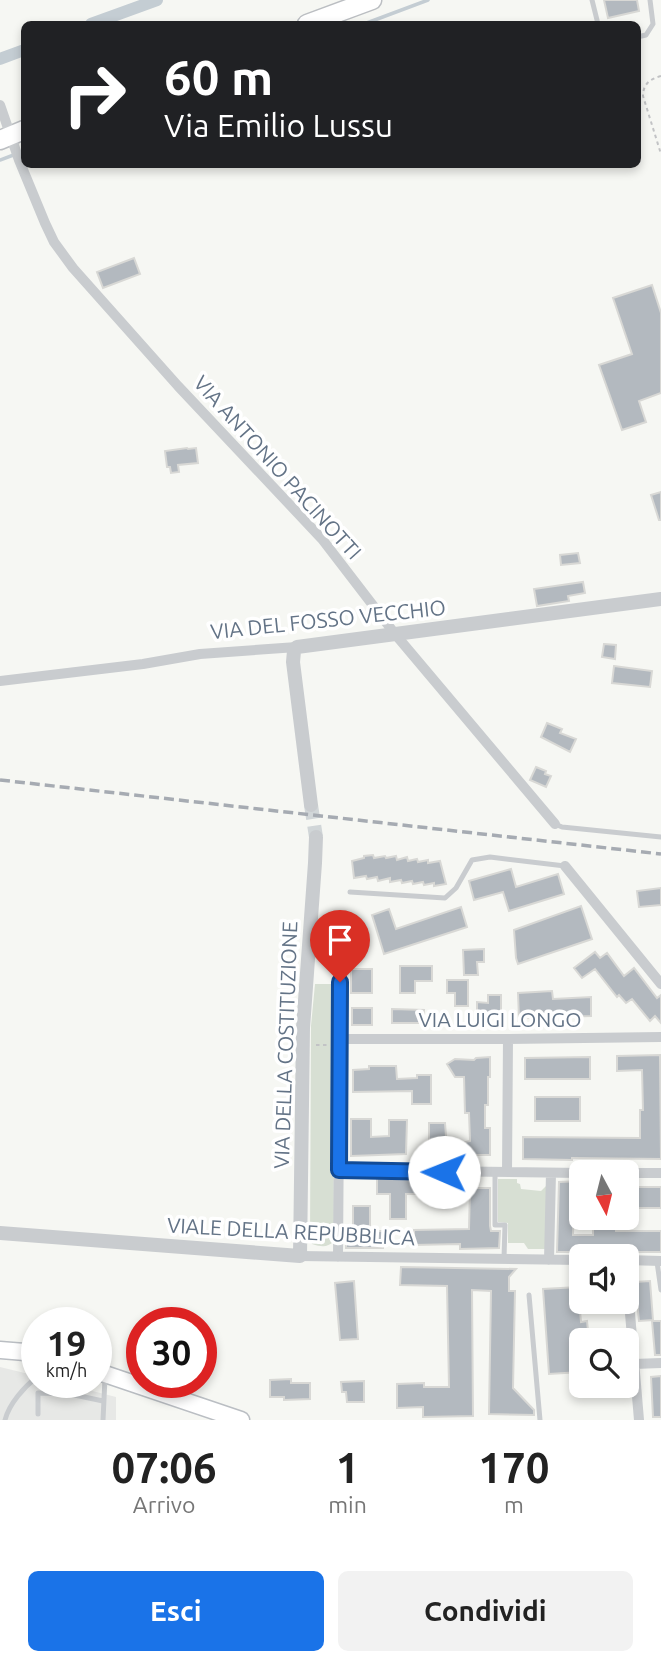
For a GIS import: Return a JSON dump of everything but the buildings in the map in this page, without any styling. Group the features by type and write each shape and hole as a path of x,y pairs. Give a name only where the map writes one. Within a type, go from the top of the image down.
{"main road":[{"path":"315,21 372,0"},
{"path":"0,1350 21,1352"},
{"path":"112,1377 241,1420"}],"street":[{"name":"VIA ANTONIO PACINOTTI","path":"0,105 21,161"},
{"name":"VIA ANTONIO PACINOTTI","path":"24,168 49,232 73,268 178,386 322,540 395,635 555,824"},
{"name":"VIA DEL FOSSO VECCHIO","path":"0,681 142,664 200,654 297,647 395,635 661,599"},
{"path":"297,647 293,651 293,662 311,805"},
{"name":"VIA DELLA COSTITUZIONE","path":"300,1256 303,1046 316,837"},
{"path":"565,866 661,984"},
{"path":"338,1257 340,982"},
{"name":"VIA LUIGI LONGO","path":"340,1042 661,1037"},
{"path":"501,1173 508,1039"},
{"path":"339,1170 569,1173"},
{"path":"549,1260 551,1173"},
{"path":"639,1173 661,1173"},
{"name":"VIALE DELLA REPUBBLICA","path":"0,1233 300,1256 569,1260"},
{"path":"639,1260 659,1261"},
{"path":"639,1364 661,1363"},
{"path":"637,1398 639,1420"}],"lane":[{"path":"592,0 597,21"},
{"path":"641,36 646,35 653,24 650,0"},
{"name":"VIA ANTONIO PACINOTTI","path":"555,824 562,827 661,837"},
{"path":"350,892 445,898 456,888 472,860 480,858 565,866"},
{"path":"501,1173 495,1225 505,1225 504,1260"},
{"path":"659,1261 661,1290"},
{"path":"529,1295 540,1420"},
{"path":"5,1420 7,1412 21,1394"},
{"path":"38,1398 38,1414"},
{"path":"89,1398 103,1401"},
{"path":"103,1398 103,1420"}],"path":[{"path":"661,76 646,84 643,89 661,154"},
{"path":"303,1046 340,1042"}],"shaded area":[{"path":"315,984 333,984 334,1241 324,1246 312,1244 310,1239 311,1026"},
{"path":"498,1179 517,1179 521,1189 541,1191 548,1184 547,1249 528,1249 524,1243 508,1243 508,1223 498,1222"},
{"path":"0,1367 21,1372 21,1398 116,1397 116,1420 0,1420"}],"waterway":[{"path":"99,21 157,0"},
{"path":"372,21 428,0"},
{"path":"0,59 21,51"},
{"path":"0,160 21,152"}],"tunnel":[{"path":"311,805 316,837"}],"railway":[{"path":"0,780 661,854"}],"route":[{"path":"340,982 339,1170 444,1172"}]}
